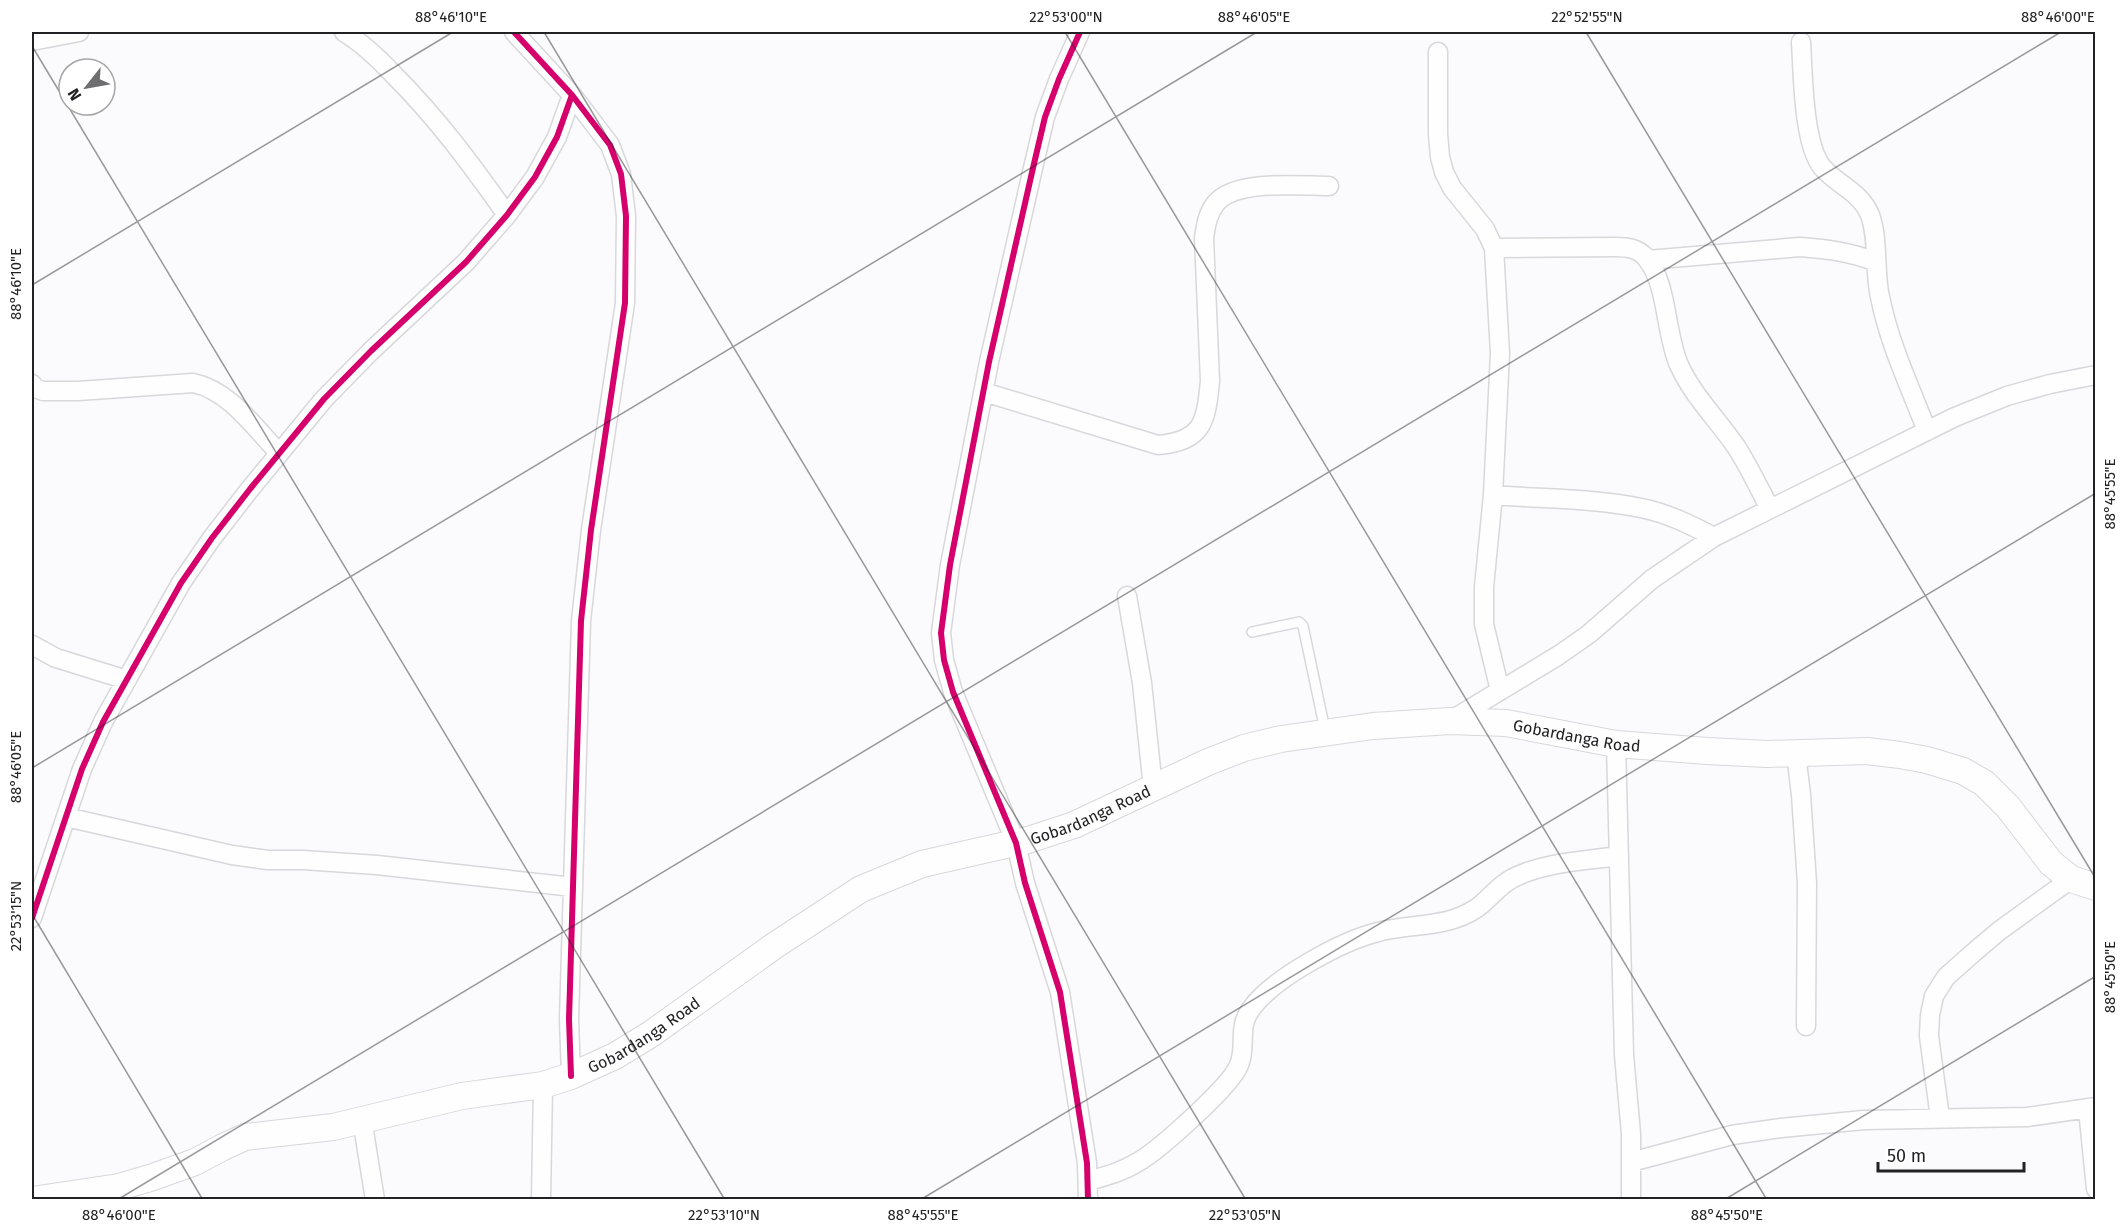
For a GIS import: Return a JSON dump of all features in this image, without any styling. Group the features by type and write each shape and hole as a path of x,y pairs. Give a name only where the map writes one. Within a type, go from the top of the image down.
{"main road":[{"name":"Gobardanga Road","path":"32,1200 119,1187 150,1178 195,1162 245,1137 333,1126 462,1096 543,1085 571,1076 615,1056 651,1034 774,946 861,889 922,864 1016,843 1074,825 1208,762 1244,748 1281,738 1373,726 1450,721 1506,723 1616,744 1707,751 1796,753 1867,751 1927,760 1963,771 1984,783 2008,807 2051,863 2072,879 2096,887"}],"street":[{"path":"32,41 79,32"},
{"path":"344,32 375,56 410,91 457,144 507,215"},
{"path":"514,32 572,95 610,145 621,174 626,216 625,303 591,530 581,621 569,1019 571,1076"},
{"path":"1080,32 1045,117 984,392 950,565 941,633 944,660 953,692 1016,843 1025,883 1060,992 1070,1049 1088,1190 1140,1162 1164,1143 1227,1084 1240,1064 1243,1024 1251,1008 1269,991 1302,967 1347,942 1379,932 1452,920 1481,905 1495,890 1513,878 1530,871 1619,856"},
{"path":"1801,42 1809,136 1821,166 1839,184 1852,191 1865,205 1871,218 1880,297 1900,364 1928,431"},
{"path":"1438,52 1438,134 1442,165 1452,188 1485,229 1494,248 1500,353 1493,495 1484,587 1484,624 1500,691"},
{"path":"32,918 86,759 103,722 188,574 218,530 324,399 370,351 466,262 507,215 535,177 557,137 572,95"},
{"path":"984,392 1158,445 1174,443 1191,437 1201,425 1208,403 1210,381 1204,238 1207,220 1216,202 1243,188 1329,186"},
{"path":"1494,248 1628,247 1639,251 1648,260 1662,293 1671,342 1679,366 1702,405 1736,447 1770,508"},
{"path":"1648,260 1800,247 1855,254 1876,262"},
{"path":"1450,721 1589,634 1652,579 1714,537 1955,417 2007,396 2050,384 2096,375"},
{"path":"32,384 35,388 58,391 200,384 213,389 231,403 279,453"},
{"path":"1493,495 1617,504 1642,508 1665,514 1714,537"},
{"path":"1127,596 1142,683 1153,788"},
{"path":"32,645 56,658 127,680"},
{"path":"1616,744 1624,1055 1631,1134 1631,1200"},
{"path":"1796,753 1802,795 1807,882 1806,1026"},
{"path":"66,817 232,855 268,860 377,865 573,887"},
{"path":"1940,1118 1929,1036 1934,996 1946,977 1973,953 1999,931 2072,879"},
{"path":"541,1200 543,1085"},
{"path":"1631,1162 1722,1138 1781,1128 1864,1120 2027,1117 2092,1108 2096,1190"},
{"path":"362,1119 375,1200"}],"lane":[{"path":"1252,632 1299,622 1303,626 1325,733"}],"cycle path":[{"path":"514,32 572,95 610,145 621,174 626,216 625,303 591,530 581,621 569,1019 571,1076"},
{"path":"1080,32 1045,117 1033,168 989,362 950,565 941,633 944,660 953,692 1016,843 1025,883 1060,992 1087,1163 1088,1200"},
{"path":"32,918 82,769 103,722 181,583 250,489 324,399 371,351 466,262 507,215 535,177 557,137 572,95"}]}
